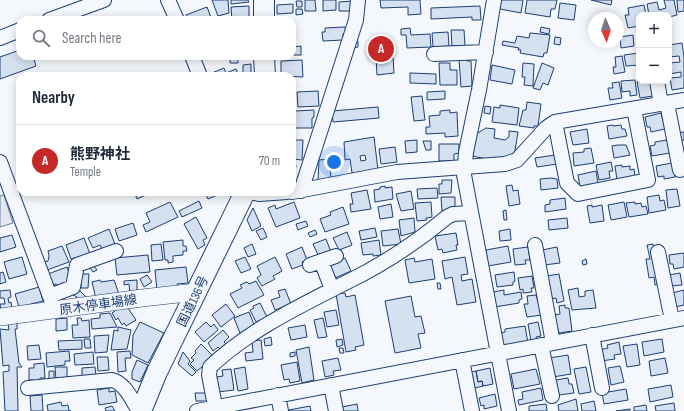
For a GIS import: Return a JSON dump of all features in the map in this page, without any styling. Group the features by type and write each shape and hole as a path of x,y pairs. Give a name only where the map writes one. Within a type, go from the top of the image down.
{"highway":[{"path":"264,0 264,16"},
{"path":"264,60 264,72"},
{"name":"国道136号","path":"140,411 157,372 243,196"}],"main road":[{"name":"原木停車場線","path":"0,317 53,303 142,298 196,292"}],"street":[{"path":"60,16 104,0"},
{"path":"168,0 175,16"},
{"path":"296,183 356,20 358,0"},
{"path":"494,0 486,52 464,168 470,213 509,411"},
{"path":"0,38 16,32"},
{"path":"434,54 486,52"},
{"path":"194,60 198,72"},
{"path":"657,84 664,103 680,170"},
{"path":"296,190 397,172 505,164 517,160 546,128 555,122 684,100"},
{"path":"555,122 567,183 578,194 648,180 634,109"},
{"path":"0,162 53,303 73,287 77,265 116,251"},
{"path":"215,409 209,374 210,367 242,341 313,298 375,267 447,217 453,214 470,213"},
{"path":"535,245 552,396"},
{"path":"197,411 215,409 331,385 678,319 658,252"},
{"path":"332,289 316,263 336,256"},
{"path":"592,335 602,388"},
{"path":"462,360 472,411"},
{"path":"28,388 112,380 122,385 140,411"},
{"path":"331,385 336,411"},
{"path":"278,396 281,411"}],"shaded area":[{"path":"4,195 13,223 0,227 0,196"}],"building":[{"path":"212,0 228,0 229,13 218,16"},
{"path":"231,0 248,0 249,2 231,4"},
{"path":"305,0 315,0 316,11 305,11"},
{"path":"323,0 336,0 336,10 323,11"},
{"path":"380,0 420,0 421,14 408,15 408,7 381,8"},
{"path":"501,0 523,0 521,13 500,9"},
{"path":"527,0 557,0 555,9 551,9 550,17 525,13"},
{"path":"591,0 612,0 611,5"},
{"path":"664,0 674,0 677,15 672,16 672,12 648,12 647,4 657,2 659,10 666,8"},
{"path":"677,0 684,0 684,11 678,12"},
{"path":"296,1 302,1 302,7 297,7"},
{"path":"353,1 354,11 339,11 339,2"},
{"path":"560,3 576,5 574,20 558,18"},
{"path":"293,4 293,13 277,14 277,5"},
{"path":"644,5 645,12 636,12 636,27 628,28 625,15 629,15 628,8"},
{"path":"249,6 249,16 232,16 231,7"},
{"path":"480,6 481,20 472,20 472,17 431,19 431,8"},
{"path":"207,7 210,16 187,16"},
{"path":"296,9 302,9 303,14 296,15"},
{"path":"345,27 346,34 343,34 343,40 323,41 322,32 325,32 325,28"},
{"path":"541,27 550,29 549,34 540,32"},
{"path":"410,28 411,35 430,34 431,47 407,48 406,35 401,35 401,29"},
{"path":"451,30 464,30 465,46 452,46"},
{"path":"448,32 449,46 433,47 432,33"},
{"path":"530,33 550,35 547,53 544,53 543,57 520,53 521,50 518,50 519,48 502,45 503,41 515,43 517,36 529,38"},
{"path":"633,35 634,46 624,48 624,36"},
{"path":"555,37 561,38 560,45 554,44"},
{"path":"392,40 392,54 376,55 375,41"},
{"path":"352,41 358,41 358,47 353,48"},
{"path":"682,43 684,57 684,88 672,90 672,78 681,77 681,72 672,74 672,63 680,62 679,56 672,57 672,45"},
{"path":"301,46 301,55 296,55 296,47"},
{"path":"16,51 16,60 34,60 36,66 0,79 0,57"},
{"path":"636,53 636,65 626,66 624,55"},
{"path":"622,56 625,72 614,74 613,67 616,67 615,57"},
{"path":"393,57 394,73 377,75 376,58"},
{"path":"467,58 467,61 471,61 472,86 461,87 459,59"},
{"path":"230,60 238,60 238,63 230,63"},
{"path":"302,60 303,77 296,77 296,72 281,72 281,61"},
{"path":"439,63 450,63 450,70 457,70 457,85 440,85"},
{"path":"523,63 534,64 533,86 524,85 525,77 522,77"},
{"path":"542,63 554,68 548,85 543,83 540,90 533,88"},
{"path":"251,64 251,72 243,72 243,65"},
{"path":"492,65 515,70 512,84 490,80"},
{"path":"224,68 226,72 214,72"},
{"path":"236,69 237,72 228,72"},
{"path":"410,73 436,74 436,84 410,83"},
{"path":"635,80 637,95 630,96 630,91 622,92 621,81"},
{"path":"619,82 622,98 610,100 608,88 613,88 612,83"},
{"path":"637,84 650,84 653,96 640,98"},
{"path":"318,91 319,106 298,107 297,92"},
{"path":"445,91 445,99 427,100 427,92"},
{"path":"422,96 425,120 414,121 411,97"},
{"path":"527,102 541,104 538,126 534,126 534,128 519,126 523,110 526,110"},
{"path":"500,105 519,108 517,125 492,122 494,107 500,108"},
{"path":"485,106 491,107 490,114 484,113"},
{"path":"378,107 379,118 333,122 332,111"},
{"path":"314,110 312,128 296,128 296,111"},
{"path":"450,110 450,113 457,112 458,136 445,137 445,133 426,134 426,127 430,127 429,116 440,115 440,111"},
{"path":"661,113 665,129 651,132 650,127 647,127 645,117"},
{"path":"621,125 622,129 625,129 627,136 609,139 607,126"},
{"path":"486,128 495,129 494,138 505,140 509,137 509,131 518,132 515,151 510,156 487,159 472,156 476,134"},
{"path":"587,129 589,143 573,145 570,132"},
{"path":"684,132 684,140 679,141 677,133"},
{"path":"374,137 378,170 352,173 350,159 345,160 344,142","holes":["365,155 366,160 361,161 360,156"]},
{"path":"296,140 303,140 302,160 296,159"},
{"path":"417,140 417,152 406,153 405,141"},
{"path":"667,140 670,153 652,156 650,146 655,145 655,142"},
{"path":"423,141 431,141 431,150 426,150"},
{"path":"439,144 459,144 459,153 454,154 454,161 439,161"},
{"path":"626,145 630,155 614,158 612,146"},
{"path":"395,147 397,162 381,164 379,149"},
{"path":"591,148 594,163 574,166 573,153 584,152 584,149"},
{"path":"555,155 557,164 537,167 535,158"},
{"path":"329,159 331,178 318,180 319,160"},
{"path":"611,162 613,171 609,171 610,178 599,180 596,165"},
{"path":"672,163 675,177 664,179 664,176 658,177 656,166"},
{"path":"622,165 622,167 630,166 630,170 634,169 635,177 617,180 615,166"},
{"path":"596,171 598,184 580,187 578,175"},
{"path":"540,179 557,179 558,188 541,190"},
{"path":"442,180 452,180 451,193 439,194 439,184 442,184"},
{"path":"512,185 513,191 518,190 520,204 509,206 506,186"},
{"path":"385,186 385,188 392,187 393,199 375,202 374,190"},
{"path":"437,188 438,198 418,199 417,189"},
{"path":"677,189 680,206 668,208 666,190"},
{"path":"367,190 371,209 351,212 350,204 353,204 351,193"},
{"path":"411,191 414,209 401,211 396,194"},
{"path":"659,195 660,201 664,200 666,210 649,213 647,197"},
{"path":"136,196 144,196 137,199"},
{"path":"207,196 215,196 208,199"},
{"path":"441,197 455,197 455,208 442,211"},
{"path":"565,198 566,209 545,212 545,205 550,204 550,200"},
{"path":"199,201 202,208 182,217 179,211"},
{"path":"170,202 178,217 146,232 143,225 150,222 146,213"},
{"path":"294,202 300,218 276,227 268,208 275,205 276,209"},
{"path":"431,202 432,217 426,218 427,220 417,221 415,203"},
{"path":"624,202 627,217 611,220 608,205"},
{"path":"635,202 635,204 641,203 642,207 646,206 648,214 629,217 626,203"},
{"path":"391,204 393,217 380,219 378,207"},
{"path":"592,205 592,207 602,205 604,221 590,223 587,206"},
{"path":"343,207 349,224 325,232 320,219 331,215 330,212"},
{"path":"253,208 261,226 252,231 247,220"},
{"path":"506,210 507,220 504,220 503,211"},
{"path":"196,217 207,238 203,240 205,245 198,249 184,224"},
{"path":"414,218 415,232 401,236 399,220"},
{"path":"567,218 568,228 549,230 548,220"},
{"path":"306,221 308,226 298,230 296,224"},
{"path":"133,223 137,235 119,241 115,229"},
{"path":"263,228 267,237 261,240 256,231"},
{"path":"375,228 377,237 361,240 359,231"},
{"path":"109,229 115,244 102,249 100,245 93,248 88,238"},
{"path":"398,229 401,244 383,246 381,231"},
{"path":"510,229 511,240 500,241 499,231"},
{"path":"315,230 317,234 310,237 308,233"},
{"path":"347,232 352,245 339,250 333,238"},
{"path":"456,233 458,245 456,245 457,250 443,253 442,249 438,250 435,236"},
{"path":"12,235 16,247 0,252 0,238"},
{"path":"84,238 90,254 71,259 66,245"},
{"path":"326,239 331,252 319,257 313,244"},
{"path":"183,240 183,246 186,246 187,251 183,251 183,255 173,256 173,262 168,263 168,260 165,260 163,242"},
{"path":"379,240 381,255 363,255 361,243"},
{"path":"161,244 163,260 152,261 151,245"},
{"path":"252,244 256,254 248,257 244,248"},
{"path":"653,244 660,284 655,285 654,277 649,278 646,259 650,259 647,245"},
{"path":"62,246 69,262 47,270 44,262 48,261 48,251"},
{"path":"508,246 511,262 488,266 486,250"},
{"path":"302,247 307,260 302,262 303,265 292,269 286,254"},
{"path":"528,247 530,260 525,260 526,264 515,265 513,249"},
{"path":"557,247 560,263 544,265 542,250"},
{"path":"684,253 684,267 674,269 673,264 670,264 669,255"},
{"path":"148,255 150,272 117,275 115,258"},
{"path":"22,257 27,274 9,279 4,262"},
{"path":"245,257 251,269 241,273 235,261"},
{"path":"275,257 282,271 273,276 275,279 262,286 257,278 261,275 257,266"},
{"path":"465,257 468,274 461,275 462,281 472,279 476,302 457,305 452,277 445,279 442,261"},
{"path":"345,258 351,271 335,278 329,265"},
{"path":"414,258 415,262 432,259 435,279 409,283 405,260"},
{"path":"586,259 587,264 583,265 582,261"},
{"path":"94,266 97,270 93,272 90,268"},
{"path":"67,267 70,276 68,276 69,281 57,286 56,284 52,285 48,274"},
{"path":"186,267 188,283 177,284 178,289 157,291 155,270"},
{"path":"3,272 6,282 0,284 0,273"},
{"path":"514,272 515,281 513,282 513,285 497,287 495,275"},
{"path":"680,273 682,285 671,286 669,275"},
{"path":"81,274 89,274 88,288 81,288"},
{"path":"559,274 564,301 557,303 556,298 551,299 547,276"},
{"path":"147,275 152,282 144,287 140,279"},
{"path":"532,276 534,288 531,288 532,292 523,293 523,289 520,290 518,278"},
{"path":"100,280 101,282 114,280 119,294 96,299 92,282"},
{"path":"137,280 137,294 130,294 129,284 124,285 124,281"},
{"path":"256,281 264,295 238,308 230,294 242,288 240,285 247,282 249,284"},
{"path":"437,283 440,283 441,289 438,289"},
{"path":"39,287 43,301 19,307 15,294"},
{"path":"578,288 579,297 585,296 585,291 593,290 596,308 572,310 568,290"},
{"path":"78,289 87,298 75,299 77,297 73,295"},
{"path":"285,289 291,304 275,310 271,300 280,297 278,291"},
{"path":"10,290 11,297 8,298 9,303 11,302 12,309 1,311 0,304 5,304 4,298 0,298 0,291"},
{"path":"504,290 504,295 521,292 522,299 519,300 519,303 495,307 493,292"},
{"path":"684,290 684,305 675,307 672,293"},
{"path":"345,293 346,297 355,295 364,345 355,347 356,350 346,352 336,294"},
{"path":"536,295 542,315 527,317 524,304 528,304 527,296"},
{"path":"411,296 415,317 421,316 425,333 418,334 421,348 395,353 385,301"},
{"path":"260,303 267,317 256,322 250,310 254,308 253,306"},
{"path":"226,304 235,316 221,327 212,315"},
{"path":"126,305 136,320 126,326 124,323 122,325 118,318 116,320 112,313 115,311 113,308"},
{"path":"565,305 565,308 569,308 572,331 559,333 554,315 560,314 559,306"},
{"path":"336,310 339,325 327,327 324,312"},
{"path":"249,312 255,327 240,333 234,318"},
{"path":"110,313 117,327 92,329 91,319 100,318 100,314"},
{"path":"67,318 67,330 56,331 56,319"},
{"path":"77,318 81,318 82,321 89,320 90,337 73,338 72,325 78,325"},
{"path":"323,318 327,337 318,338 314,320"},
{"path":"140,322 164,333 148,363 132,355 133,335"},
{"path":"206,322 211,327 214,324 218,330 204,342 195,332"},
{"path":"538,322 541,336 536,337 537,340 531,341 528,324"},
{"path":"8,323 17,323 17,329 15,329 19,363 22,367 17,367 18,411 5,411 3,372 9,371 9,365 3,366 0,329 9,330"},
{"path":"305,325 307,337 291,340 288,328"},
{"path":"525,326 528,343 503,347 500,333 505,332 505,329"},
{"path":"118,327 131,330 127,349 111,350 114,330 118,331"},
{"path":"223,330 229,337 224,342 226,344 221,350 218,347 213,351 208,343"},
{"path":"109,335 107,352 95,353 94,336"},
{"path":"271,337 272,345 265,346 264,339"},
{"path":"84,339 90,339 91,348 85,348"},
{"path":"342,339 343,345 337,347 336,340"},
{"path":"662,339 664,352 644,356 642,342"},
{"path":"82,340 82,349 59,350 58,341"},
{"path":"261,340 263,359 246,361 245,353 253,352 252,341"},
{"path":"619,342 621,354 614,355 615,359 601,361 599,350 608,348 607,345"},
{"path":"201,344 214,357 197,371 190,364 194,360 191,358"},
{"path":"637,344 640,365 627,367 623,346"},
{"path":"39,345 41,359 28,360 27,346"},
{"path":"309,347 314,380 302,383 296,350"},
{"path":"339,348 343,348 344,353 340,353"},
{"path":"69,351 70,361 65,361 65,365 47,367 46,353"},
{"path":"130,351 131,358 125,358 126,371 118,372 117,352"},
{"path":"93,352 94,364 75,365 74,354"},
{"path":"183,352 190,361 188,364 196,372 192,376 178,364"},
{"path":"295,352 295,356 290,357 290,353"},
{"path":"568,355 571,374 553,377 549,358"},
{"path":"97,357 108,357 109,370 98,371"},
{"path":"338,358 341,370 333,371 334,375 325,377 322,361"},
{"path":"665,358 668,373 651,376 649,361"},
{"path":"137,360 148,365 140,382 132,379 132,372"},
{"path":"297,362 300,381 290,383 289,379 284,380 281,365"},
{"path":"44,363 45,378 40,378 40,383 33,383 33,380 29,380 29,368 34,368 34,364"},
{"path":"620,366 624,382 611,385 608,368"},
{"path":"55,367 67,367 67,379 56,380"},
{"path":"95,367 96,377 82,378 82,368"},
{"path":"245,367 248,389 238,391 234,369"},
{"path":"586,367 591,392 579,394 574,369"},
{"path":"490,368 493,384 483,386 482,381 478,382 476,371"},
{"path":"231,369 234,390 218,392 217,377 223,376 222,370"},
{"path":"536,369 540,384 514,389 511,374"},
{"path":"49,371 54,371 54,380 49,380"},
{"path":"476,371 478,382 482,381 483,386 475,388 471,372"},
{"path":"568,378 569,384 572,384 574,393 559,395 556,380"},
{"path":"671,385 673,397 650,402 648,389"},
{"path":"109,388 109,392 115,391 117,402 99,405 97,390"},
{"path":"541,388 543,400 519,405 518,400 523,399 522,392"},
{"path":"626,389 628,400 604,404 602,393"},
{"path":"195,393 207,393 208,401 196,401"},
{"path":"495,394 497,406 484,409 484,405 481,406 479,398"},
{"path":"42,395 43,411 31,411 30,396"},
{"path":"576,399 578,411 559,411 558,405"},
{"path":"594,401 596,411 582,411 581,404"},
{"path":"61,402 62,406 68,405 69,411 48,411 47,405"},
{"path":"674,403 675,411 656,411 655,406"},
{"path":"357,404 358,411 343,411 342,407"},
{"path":"546,404 547,411 529,411 529,406"},
{"path":"646,405 647,411 634,411 634,407"},
{"path":"112,406 115,411 106,411 105,408"},
{"path":"310,406 311,411 289,411 289,410"},
{"path":"630,409 630,411 616,411"}],"place":[{"name":"熊野神社","path":"381,49"}]}
